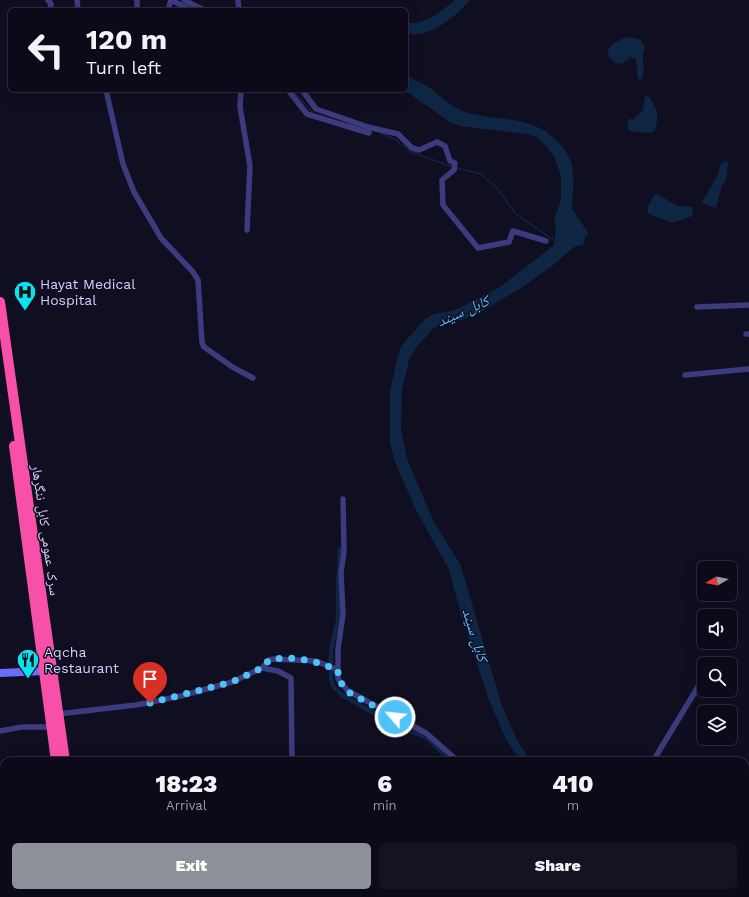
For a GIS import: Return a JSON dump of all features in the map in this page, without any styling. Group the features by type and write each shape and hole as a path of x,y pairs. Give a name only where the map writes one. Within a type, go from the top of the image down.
{"highway":[{"name":"سرک عمومی کابل ننگرهار","path":"0,302 6,364 56,757"},
{"name":"سرک عمومی کابل ننگرهار","path":"0,349 6,364 64,757"}],"main road":[{"path":"0,673 44,671"}],"street":[{"path":"171,0 187,8"},
{"path":"184,0 200,8"},
{"path":"106,92 123,164 134,192 161,238 193,272 198,280 202,342 204,347 234,368 253,378"},
{"path":"241,92 240,107 250,166 247,230"},
{"path":"290,92 307,114 369,133"},
{"path":"303,92 316,109 368,127 398,134 412,148 419,150 437,142 445,146 450,161 454,166 442,180 443,205 478,248 509,242 513,231 546,240"},
{"path":"698,306 749,305"},
{"path":"685,375 749,369"},
{"path":"343,499 343,614 338,649 338,679 348,692 426,733 453,757"},
{"path":"58,714 136,706 170,699 232,682 264,666 274,659 303,659 316,661 338,670"},
{"path":"264,666 291,678 292,757"},
{"path":"655,757 697,688"},
{"path":"0,730 22,727 52,727"}],"water":[{"path":"455,0 470,0 442,25 424,33 408,34 408,22 426,20 439,13"},
{"path":"630,37 641,40 645,48 643,56 643,76 641,80 638,79 636,59 631,57 623,63 618,64 608,55 610,47 624,38"},
{"name":"کابل سيند","path":"408,76 430,88 451,105 460,110 477,115 525,123 536,126 547,132 562,146 570,159 573,172 572,209 589,234 586,235 583,245 574,247 552,266 521,288 477,314 434,328 417,346 409,360 402,390 401,429 407,459 433,520 461,566 502,706 517,740 528,757 517,757 506,739 489,700 462,618 449,570 416,510 395,462 390,443 390,392 397,358 402,345 425,319 433,314 455,310 500,287 554,245 556,226 554,221 561,199 561,176 554,156 536,137 526,134 460,126 450,122 407,92"},
{"path":"645,96 649,97 657,113 655,131 649,133 629,131 627,121 634,119 643,110"},
{"path":"726,161 728,164 726,181 722,185 716,208 702,203 716,179 721,164"},
{"path":"655,193 678,206 692,207 692,216 672,223 649,214 647,209"}],"waterway":[{"path":"294,92 313,113"},
{"path":"350,124 360,127"},
{"path":"381,133 396,140 411,152 453,167"},
{"path":"457,168 481,174 496,187 516,214 555,241"},
{"path":"340,549 338,620 331,650 331,679 333,686 342,695 389,722 427,738 447,757"}],"place":[{"name":"Hayat Medical Hospital","path":"25,312"},
{"name":"Aqcha Restaurant","path":"28,680"}],"route":[{"path":"150,703 232,682 262,668 269,660 303,659 316,661 338,670 338,679 348,692 395,717"}]}
